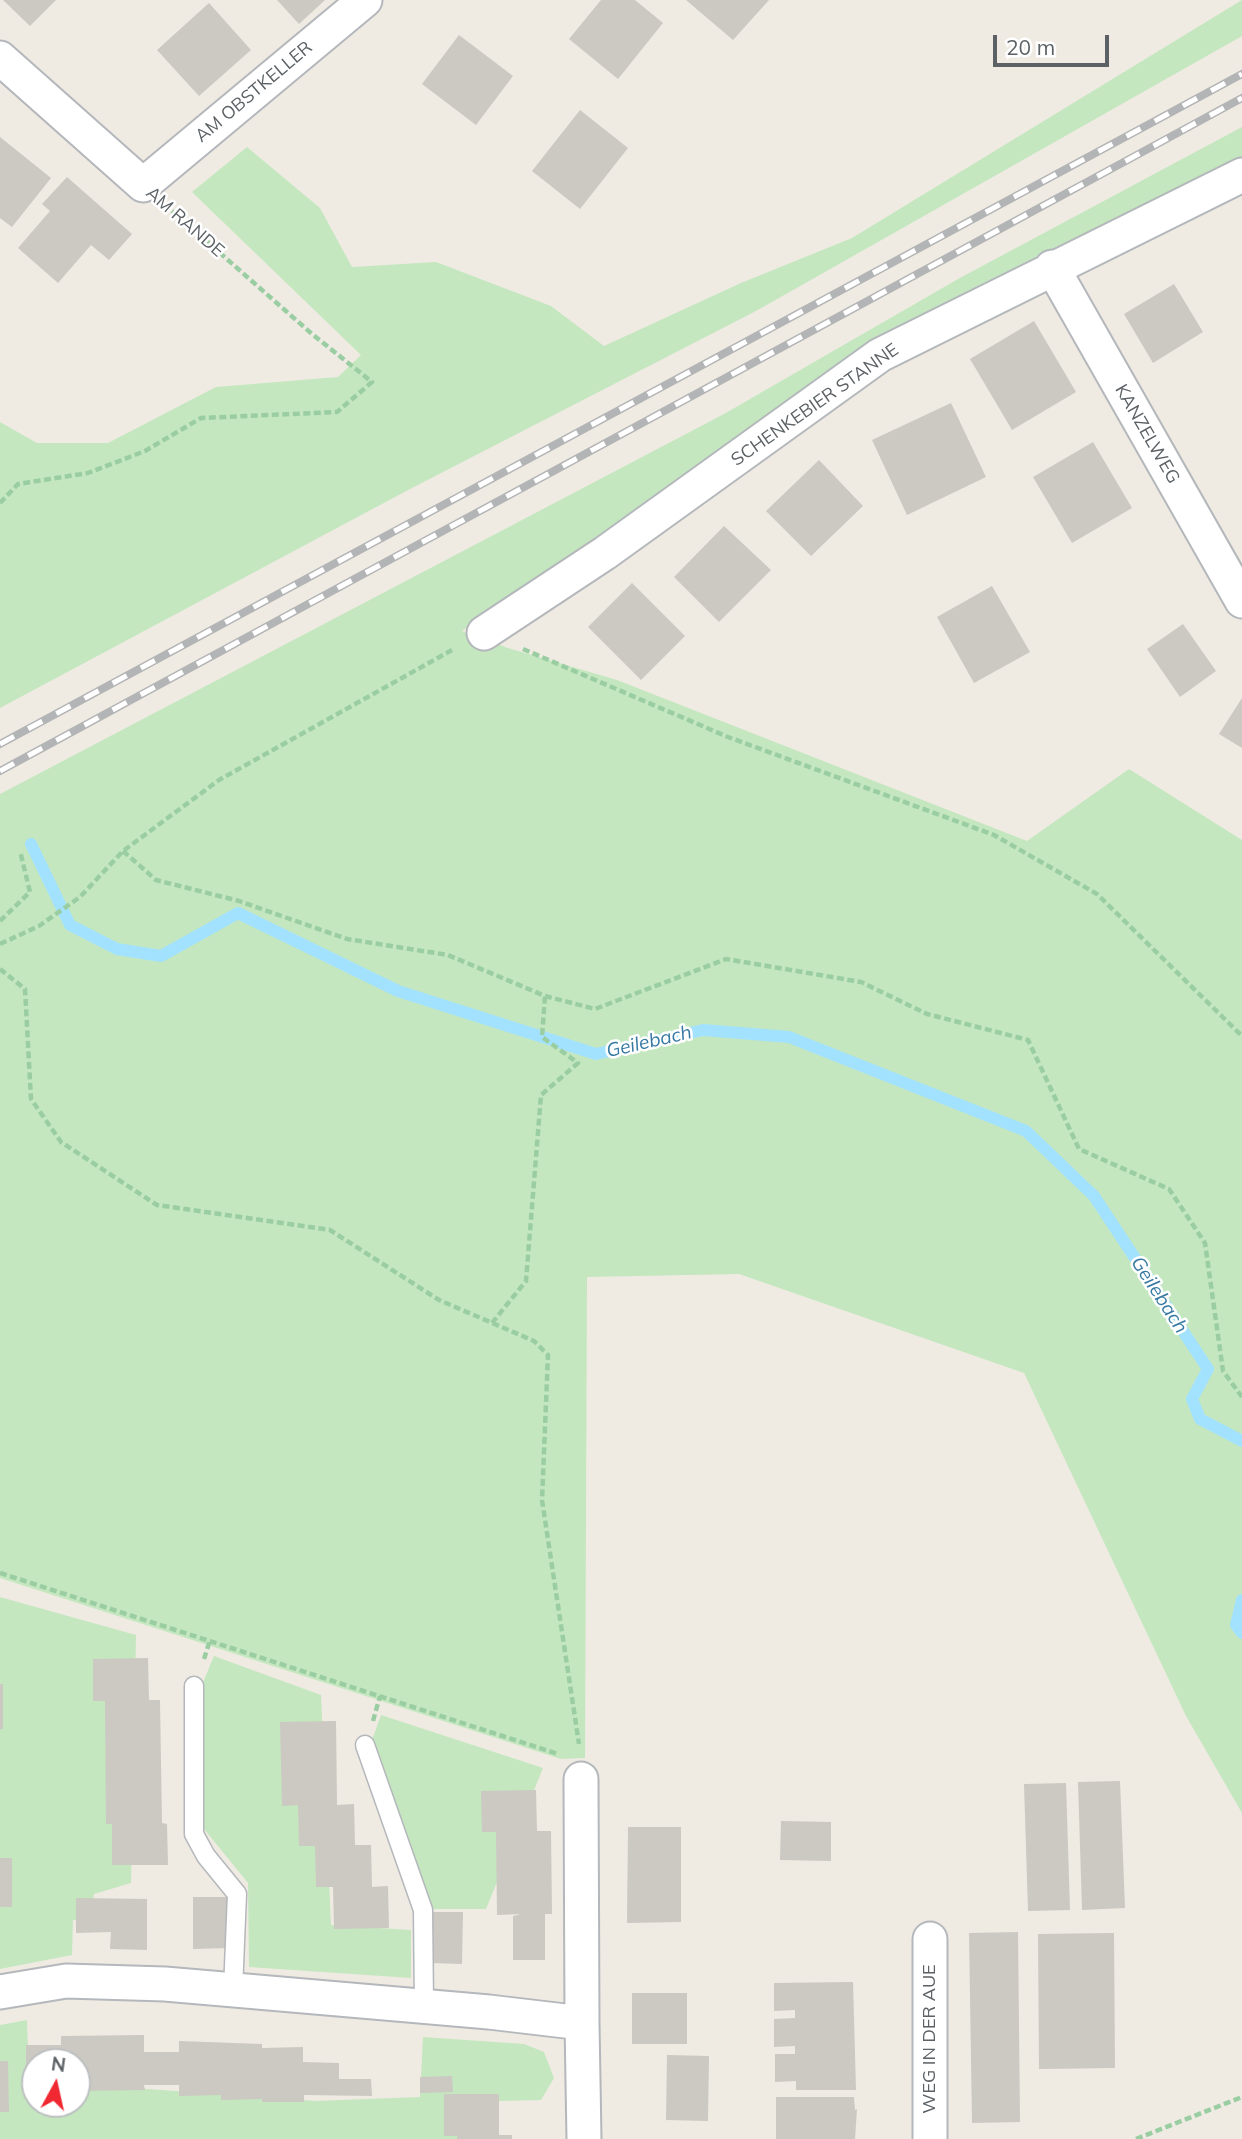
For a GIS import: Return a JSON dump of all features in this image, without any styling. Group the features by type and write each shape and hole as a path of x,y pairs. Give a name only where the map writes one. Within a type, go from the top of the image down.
{"street":[{"name":"AM OBSTKELLER","path":"143,185 365,0"},
{"name":"AM RANDE","path":"0,58 143,185"},
{"name":"SCHENKEBIER STANNE","path":"484,633 605,553 880,355 1052,267 1242,175"},
{"name":"KANZELWEG","path":"1052,267 1242,601"},
{"path":"581,1770 584,2139"},
{"name":"WEG IN DER AUE","path":"930,1939 930,2139"},
{"path":"0,1992 66,1981 233,1990 582,2023"}],"lane":[{"path":"194,1686 194,1834 206,1856 237,1894 233,1990"},
{"path":"366,1745 423,1910 424,2006"}],"path":[{"name":"AM RANDE","path":"0,503 18,484 88,473 145,451 201,418 337,412 372,382 312,334 143,185"},
{"path":"0,944 39,926 80,897 123,851 219,780 484,633 727,737 994,835 1097,894 1242,1037"},
{"path":"0,921 30,892 20,850"},
{"path":"123,851 156,880 239,901 347,939 448,956 545,996 596,1009 726,959 861,982 927,1014 1028,1040 1079,1149 1170,1189 1205,1243 1223,1371 1242,1397"},
{"path":"0,970 25,989 31,1099 61,1142 158,1205 330,1230 439,1300 534,1341 548,1355 542,1500 581,1770 0,1573"},
{"path":"492,1323 526,1281 541,1095 578,1063 542,1037 545,996"},
{"path":"1136,2139 1242,2097"}],"green space":[{"path":"1242,0 1242,36 756,311 410,489 0,708 0,422 37,443 108,443 216,387 338,377 361,355 192,192 247,147 320,208 352,267 436,262 551,306 604,346 741,283 852,238"},
{"path":"1242,127 1242,164 1054,248 891,330 462,631 508,648 617,680 1027,841 1129,769 1242,840 1242,1813 1186,1716 1024,1373 739,1274 587,1277 585,1758 561,1759 0,1578 0,794 724,414 958,279"},
{"path":"0,1597 136,1635 131,1883 94,1894 90,1921 73,1920 72,1955 0,1969"},
{"path":"214,1656 321,1695 331,1925 411,1930 411,1978 249,1967 248,1883 204,1829 201,1687"},
{"path":"381,1715 543,1768 486,1909 432,1909 371,1743"},
{"path":"27,2020 28,2048 21,2048 21,2118 91,2118 91,2085 316,2101 420,2097 423,2037 524,2044 544,2052 554,2078 541,2100 499,2101 498,2139 0,2139 0,2025"}],"building":[{"path":"3,0 56,0 30,26"},
{"path":"277,0 325,0 299,24"},
{"path":"601,0 635,0 663,23 618,79 569,39"},
{"path":"686,0 769,0 733,40"},
{"path":"209,3 251,50 199,96 157,50"},
{"path":"459,35 513,76 476,125 422,84"},
{"path":"580,110 628,148 580,209 532,171"},
{"path":"0,137 51,178 12,227 0,218"},
{"path":"67,177 132,234 109,260 91,245 58,283 18,248 50,211 42,204"},
{"path":"1174,284 1203,332 1153,363 1124,314"},
{"path":"1034,321 1076,392 1012,430 970,359"},
{"path":"951,403 986,477 907,515 872,440"},
{"path":"1093,442 1132,508 1072,543 1033,477"},
{"path":"819,460 863,506 811,556 766,511"},
{"path":"724,526 771,570 719,622 674,577"},
{"path":"632,583 685,636 641,680 588,627"},
{"path":"992,586 1030,652 974,683 937,617"},
{"path":"1183,624 1216,671 1180,697 1147,649"},
{"path":"1242,698 1242,748 1219,734"},
{"path":"148,1658 149,1700 160,1700 162,1823 167,1824 168,1865 112,1865 112,1824 106,1824 105,1701 93,1701 93,1659"},
{"path":"0,1684 3,1684 3,1729 0,1729"},
{"path":"336,1721 337,1805 354,1804 355,1845 371,1845 372,1887 388,1886 389,1928 334,1929 333,1887 316,1887 315,1846 299,1846 298,1805 282,1806 280,1722"},
{"path":"1120,1781 1125,1908 1082,1910 1078,1782"},
{"path":"1066,1783 1070,1910 1028,1911 1024,1784"},
{"path":"536,1790 537,1831 551,1831 552,1914 545,1914 545,1960 513,1960 513,1916 521,1914 497,1915 496,1832 482,1832 481,1791"},
{"path":"781,1821 831,1822 831,1861 780,1860"},
{"path":"628,1827 681,1827 681,1922 627,1923"},
{"path":"0,1858 12,1858 12,1907 0,1907"},
{"path":"193,1897 230,1897 230,1948 193,1949"},
{"path":"76,1898 147,1899 147,1950 110,1949 111,1932 76,1933"},
{"path":"431,1912 463,1912 462,1964 430,1963"},
{"path":"1018,1932 1020,2122 972,2123 969,1933"},
{"path":"1114,1933 1115,2068 1039,2069 1038,1934"},
{"path":"853,1982 856,2090 796,2090 796,2081 775,2082 775,2054 795,2054 795,2046 774,2047 774,2019 795,2018 795,2010 774,2011 774,1983"},
{"path":"632,1993 687,1993 687,2044 632,2044"},
{"path":"144,2035 144,2052 179,2052 179,2041 262,2044 262,2048 303,2047 303,2062 339,2063 339,2079 371,2079 372,2096 304,2095 304,2102 262,2102 262,2099 221,2100 221,2095 179,2096 179,2085 144,2085 145,2090 91,2091 91,2048 26,2048 26,2045 61,2045 61,2036"},
{"path":"667,2055 709,2056 708,2121 666,2120"},
{"path":"0,2061 8,2061 9,2112 0,2112"},
{"path":"452,2076 453,2092 420,2093 420,2077"},
{"path":"444,2094 499,2094 499,2135 512,2135 512,2139 457,2139 457,2136 444,2136"},
{"path":"776,2097 854,2097 855,2110 857,2109 855,2139 776,2139"}],"waterway":[{"name":"Geilebach","path":"31,844 70,925 117,949 161,956 238,913 398,991 596,1054 703,1030 789,1037 1026,1131 1094,1196 1208,1369 1192,1399 1200,1419 1242,1441"},
{"name":"Geilebach","path":"1242,1600 1236,1625 1242,1633"}],"railway":[{"path":"0,744 1242,74"},
{"path":"0,771 1242,98"}]}
